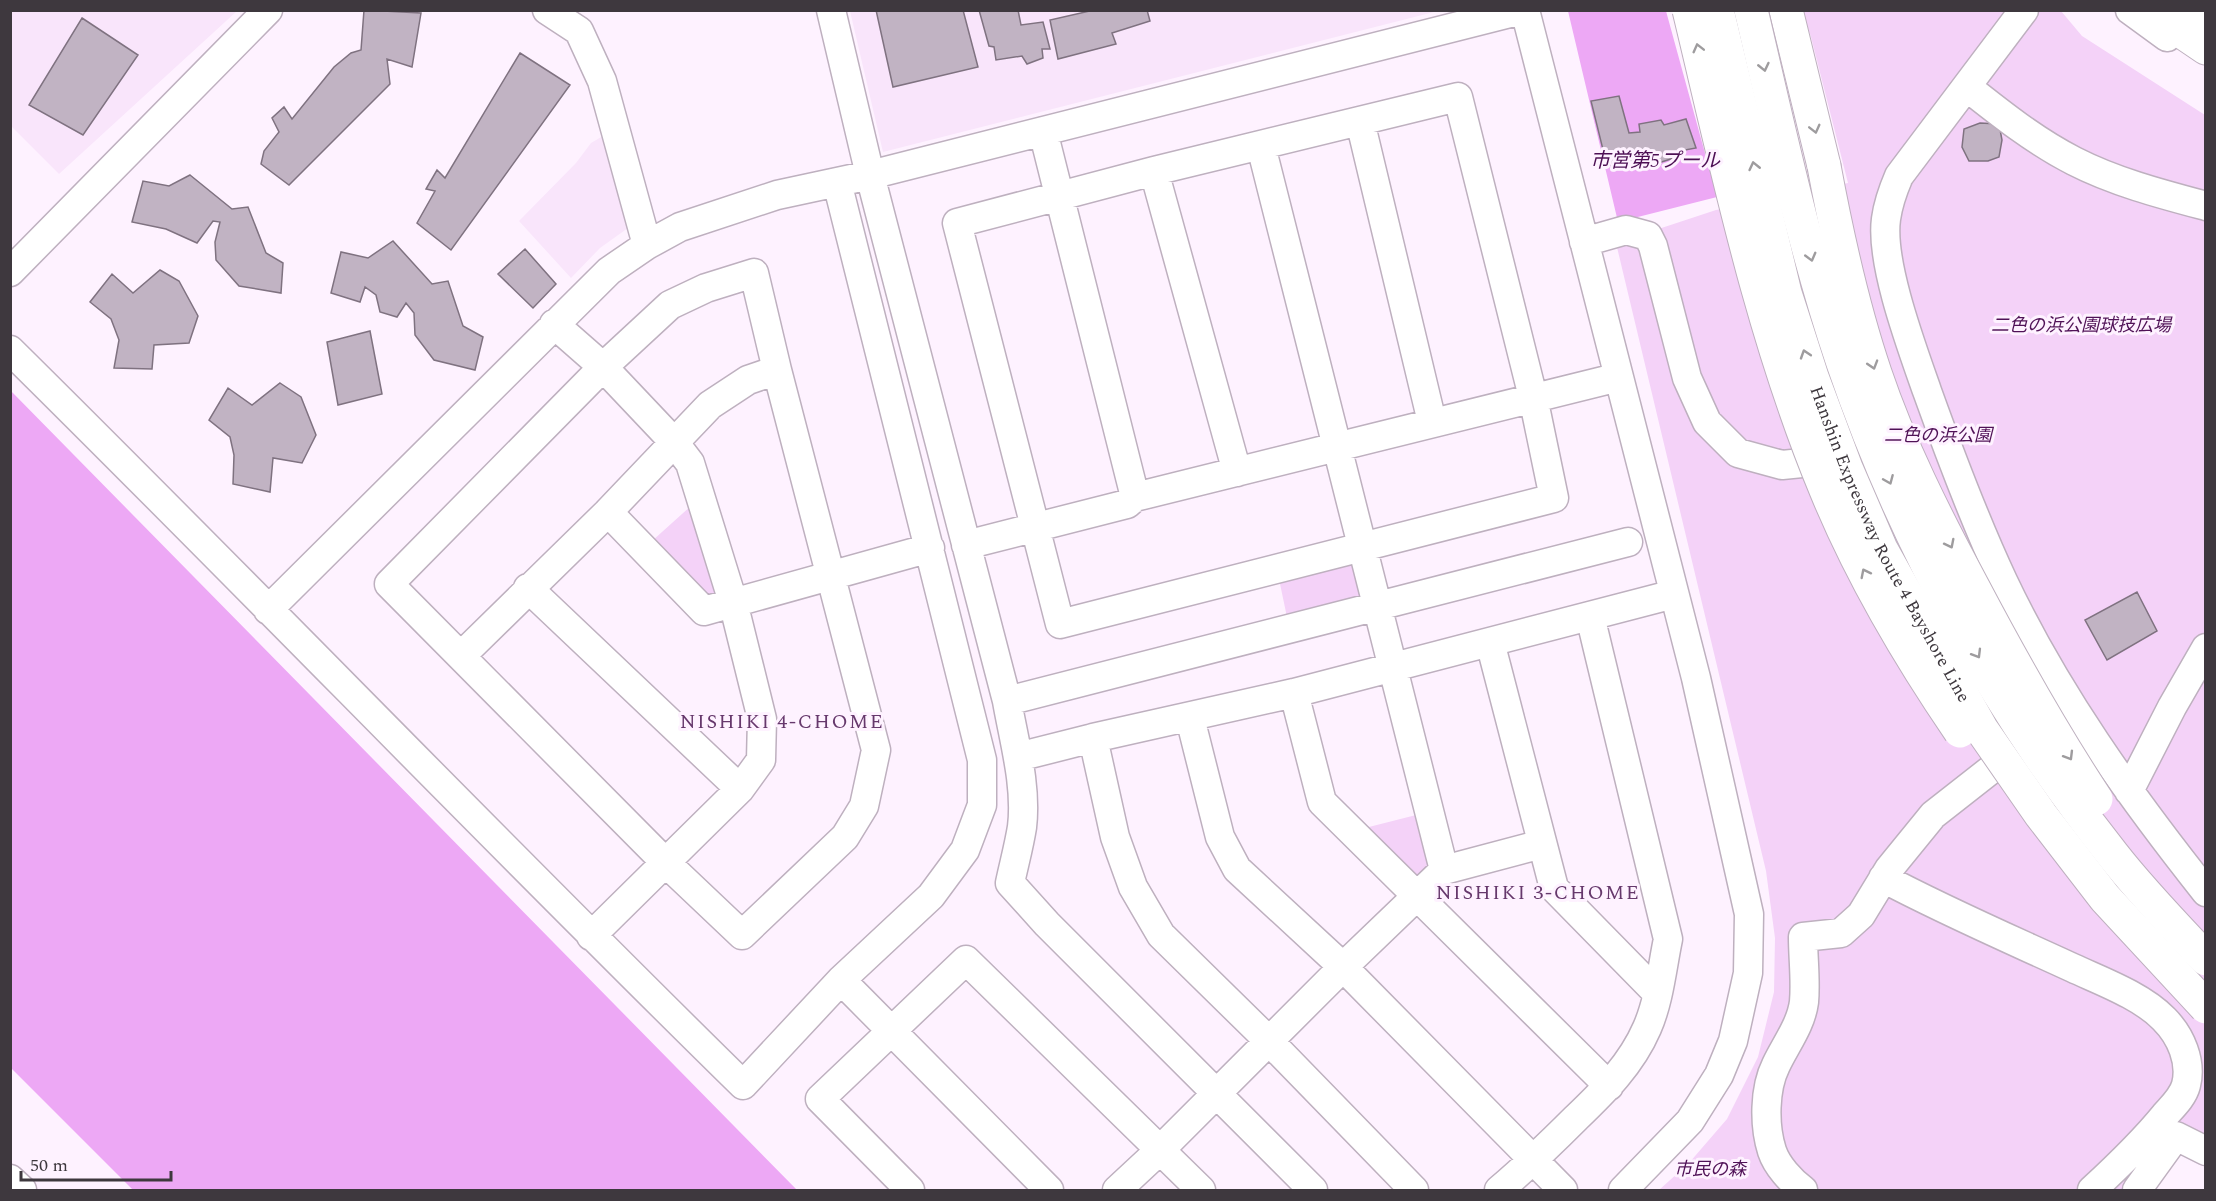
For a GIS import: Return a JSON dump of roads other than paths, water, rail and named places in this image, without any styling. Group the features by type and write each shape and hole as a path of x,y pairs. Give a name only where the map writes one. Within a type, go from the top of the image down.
{"main road":[{"path":"1689,10 1759,294 1779,359 1826,490 1858,559 1892,625 1920,671 1987,769 2031,826 2080,881 2175,975"},
{"name":"Hanshin Expressway Route 4 Bayshore Line","path":"1717,10 1785,293 1812,377 1881,549 1989,739 2041,814 2105,898 2205,1007"},
{"name":"Hanshin Expressway Route 4 Bayshore Line","path":"1750,10 1817,280 1848,376 1913,537 1954,618 2056,779 2114,856 2205,959"},
{"path":"1786,10 1824,166 1853,302 1875,374 1928,500 1995,629 2082,777 2128,847 2205,942"},
{"path":"2150,10 2205,48"},
{"path":"2194,10 2205,17"}],"street":[{"path":"10,272 268,10"},
{"path":"547,10 579,31 602,81 647,245"},
{"path":"831,10 870,175 1007,701 1022,792 1022,825 1010,883 1047,924 1313,1191"},
{"path":"268,610 609,271 647,245 680,227 777,195 870,175 1523,10 1696,678 1749,914 1748,973 1733,1041 1710,1090 1690,1121 1623,1191"},
{"path":"2024,10 1899,176 1891,196 1886,221 1886,249 1913,351 1975,518 2003,582 2036,645 2128,791 2205,892"},
{"path":"2130,10 2205,64"},
{"path":"1967,87 2014,125 2073,161 2140,188 2205,206"},
{"path":"1458,97 1533,397 1554,498 1060,624 957,223 1154,171 1360,121 1458,97"},
{"path":"1360,121 1432,422"},
{"path":"1043,131 1135,497"},
{"path":"1261,146 1444,870"},
{"path":"1154,171 1237,472"},
{"path":"10,350 137,475 591,936 743,1084 841,980 931,896 965,850 982,805 982,760 837,182"},
{"path":"1584,242 1626,230 1648,236 1653,246 1687,378 1707,422 1738,453 1782,465 1821,461 1872,445 1912,428 1934,409"},
{"path":"754,273 830,578 876,750 864,806 844,837 742,935 665,862 389,584 603,367 670,305 706,288 754,273"},
{"path":"554,324 603,367 674,442 690,463 733,602 762,719 761,760 740,789 591,936"},
{"path":"461,656 608,512 710,405 748,380 777,370"},
{"path":"966,545 1127,504 1135,497 1619,376"},
{"path":"608,512 704,611 830,578 930,548"},
{"path":"1007,701 1628,542"},
{"path":"528,588 740,789"},
{"path":"1017,757 1294,693 1674,594"},
{"path":"1499,1191 1609,1086 1626,1065 1647,1028 1668,939 1590,616"},
{"path":"1490,642 1554,888 1657,993"},
{"path":"2128,791 2205,648"},
{"path":"1294,693 1322,802 1609,1086"},
{"path":"1794,1187 1772,1152 1767,1119 1768,1092 1775,1067 1797,1027 1804,1002 1803,937 1840,933 1861,915 1884,878 1933,815 2025,744 2078,714"},
{"path":"1190,718 1220,837 1237,869 1343,967 1563,1191"},
{"path":"1093,738 1115,837 1133,887 1161,935 1269,1041 1414,1191"},
{"path":"1117,1191 1444,870 1542,844"},
{"path":"1884,878 1919,897 2110,985 2148,1006 2164,1018 2176,1033 2185,1050 2186,1086 2178,1100 2141,1145 2092,1191"},
{"path":"910,1191 820,1100 966,960 1201,1191"},
{"path":"841,980 1049,1191"},
{"path":"2137,1191 2176,1136 2205,1151"},
{"path":"10,1179 22,1191"}],"water":[{"name":"市営第5プール","path":"1568,11 1666,11 1717,197 1618,222"},
{"path":"10,391 797,1190 133,1190 11,1068"}],"district":[{"name":"NISHIKI 4-CHOME","path":"782,721"},
{"name":"NISHIKI 3-CHOME","path":"1538,892"}],"park label":[{"name":"二色の浜公園球技広場","path":"2081,325"},
{"name":"二色の浜公園","path":"1938,435"},
{"name":"市民の森","path":"1710,1169"}]}
